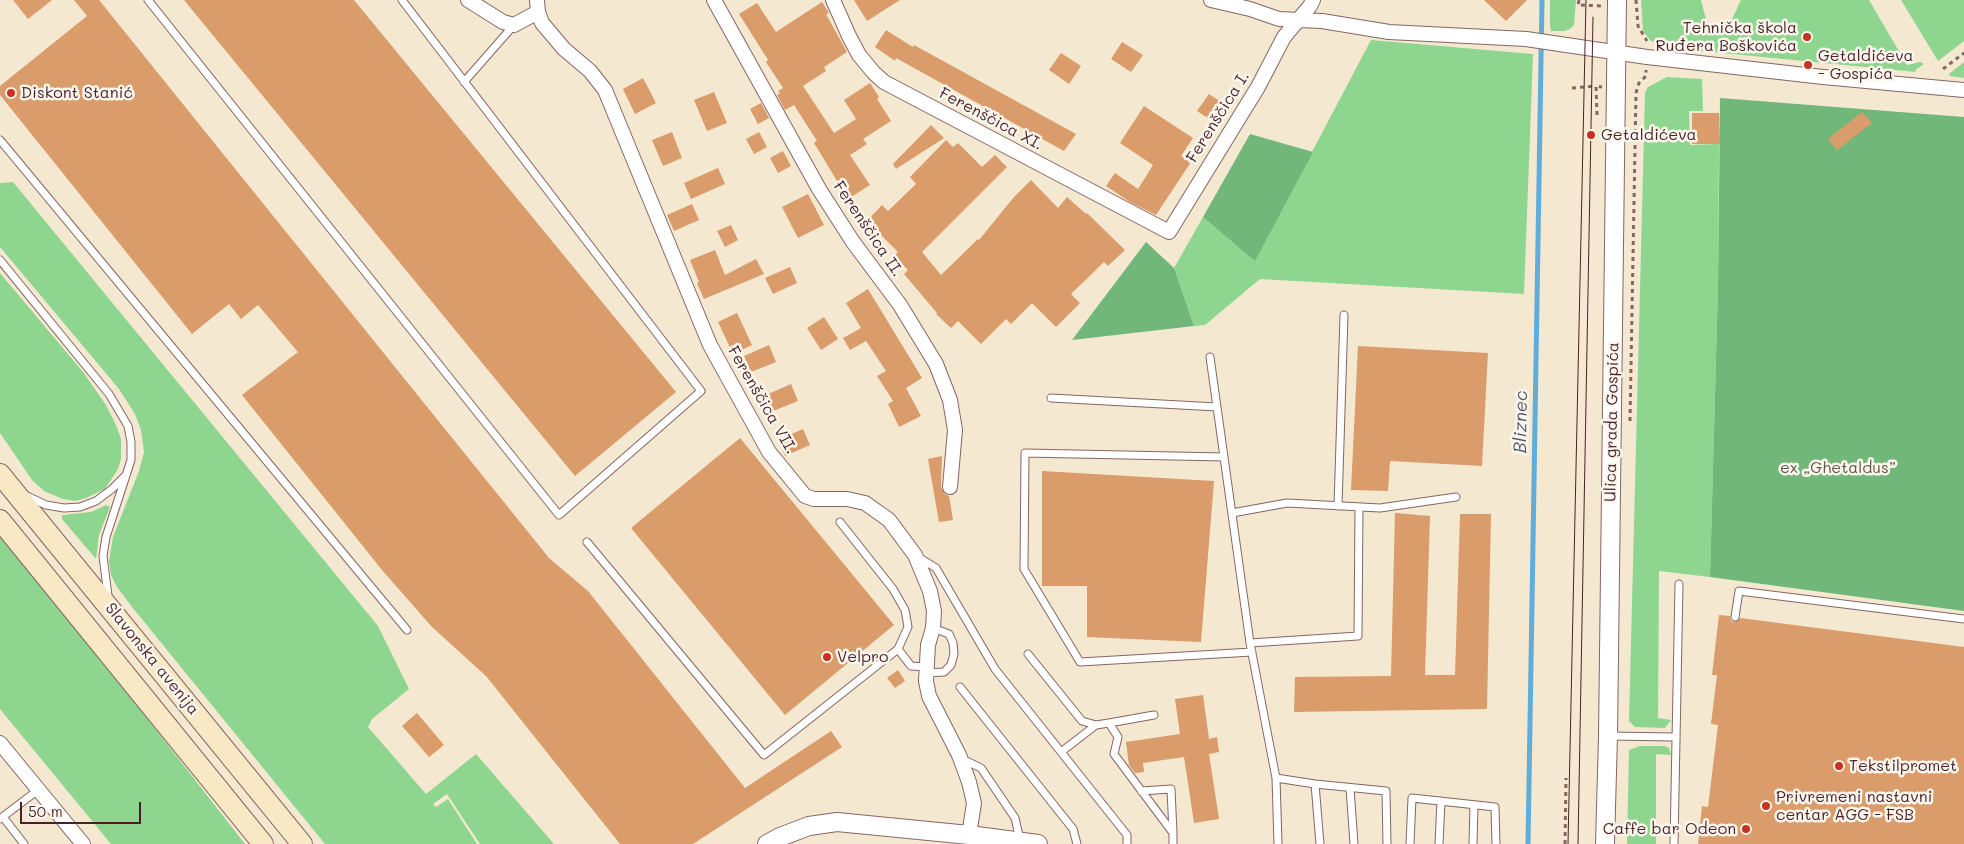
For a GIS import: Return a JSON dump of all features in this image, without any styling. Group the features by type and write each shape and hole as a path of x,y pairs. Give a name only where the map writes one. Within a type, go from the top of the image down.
{"main road":[{"name":"Slavonska avenija","path":"4,480 302,844"},
{"name":"Slavonska avenija","path":"0,520 263,844"}],"street":[{"path":"468,0 503,22 514,25"},
{"name":"Ferenščica II.","path":"714,0 819,189 853,242 900,305 936,364 950,400 954,430 950,487"},
{"name":"Ferenščica XI.","path":"833,0 848,36 859,54 884,82 1169,232"},
{"path":"1211,0 1250,9 1279,19 1322,21 1389,32 1526,39 1562,43 1617,53 1823,77 1964,90"},
{"name":"Ferenščica I.","path":"1169,232 1258,87 1284,36 1313,0"},
{"name":"Ulica grada Gospića","path":"1605,844 1617,53 1612,3"},
{"name":"Ferenščica VII.","path":"514,25 538,6 542,22 564,49 590,71 605,90 710,345 769,452 805,496 814,499 847,499 864,503 889,520 915,555 930,591 934,611 933,628 928,645 926,681 929,696 960,757 969,782 974,803 969,840"},
{"path":"0,743 83,844"},
{"path":"767,844 796,830 824,823 969,840 1029,843"}],"lane":[{"path":"148,0 558,515 701,391 402,0"},
{"path":"464,82 514,25"},
{"path":"0,140 408,630"},
{"path":"0,260 92,371 120,411 128,426 131,442 131,460 106,537 103,556 107,590 113,611"},
{"path":"1338,506 1344,315"},
{"path":"1210,357 1250,643 1276,778 1278,844"},
{"path":"1051,398 1217,407"},
{"path":"1224,458 1025,453 1024,570 1080,662 1252,652"},
{"path":"4,480 31,499 46,505 64,508 80,507 96,501 112,489 128,473"},
{"path":"1232,513 1287,503 1380,508 1456,497"},
{"path":"1250,643 1358,636 1359,507"},
{"path":"587,542 764,755 898,649 908,627 905,610 893,589 840,522"},
{"path":"915,555 936,568 995,669 1127,835 1127,844"},
{"path":"1674,844 1679,584"},
{"path":"1735,617 1739,591 1964,619"},
{"path":"898,649 911,666 944,672 951,665 954,654 953,643 949,634 933,628"},
{"path":"1028,654 1082,721 1096,725 1154,716"},
{"path":"960,687 1073,829 1077,844"},
{"path":"1109,723 1118,738 1114,754 1173,833"},
{"path":"1061,752 1096,725"},
{"path":"1608,736 1675,738"},
{"path":"960,757 981,768 1015,818 1029,843"},
{"path":"1276,778 1386,791 1387,844"},
{"path":"1315,784 1320,844"},
{"path":"1350,788 1354,844"},
{"path":"1140,791 1171,789 1173,844"},
{"path":"24,844 2,818 38,790"},
{"path":"1410,844 1412,798 1495,807 1496,844"},
{"path":"1439,844 1441,801"},
{"path":"1473,844 1474,805"}],"path":[{"path":"1579,0 1578,5 1612,3"},
{"path":"1636,0 1638,26 1647,42 1647,46"},
{"path":"1943,69 1964,53"},
{"path":"1630,425 1636,93 1639,83 1646,76"},
{"path":"1596,86 1598,123"},
{"path":"1572,88 1603,87"},
{"path":"1565,844 1566,778"}],"green space":[{"path":"1550,0 1576,0 1574,25 1570,29 1551,31"},
{"name":"Tehnička škola Ruđera Boškovića","path":"1641,0 1701,0 1709,31 1720,29 1732,19 1741,0 1869,0 1907,65 1920,62 1924,64 1915,70 1916,72 1661,47 1650,40 1643,31"},
{"path":"1901,0 1964,0 1964,41 1938,61"},
{"path":"1371,40 1533,54 1524,294 1260,279 1205,325 1194,326 1174,268 1203,217 1255,260"},
{"path":"1964,62 1964,78 1950,76 1949,74"},
{"path":"1667,77 1702,79 1703,111 1689,111 1690,145 1719,144 1718,286 1710,577 1659,571 1658,718 1671,720 1665,728 1635,727 1629,721 1645,93 1648,87"},
{"name":"ex „Ghetaldus”","path":"1720,98 1964,117 1964,611 1710,577 1718,286"},
{"path":"1250,134 1313,152 1255,261 1203,217"},
{"path":"13,182 378,626 409,689 372,719 368,727 426,794 476,754 554,844 480,844 447,794 433,804 436,807 448,799 477,844 325,844 132,607 117,587 111,575 109,561 113,537 139,471 144,452 141,430 135,414 119,389 0,247 0,183"},
{"path":"1146,242 1174,268 1194,326 1072,340"},
{"path":"0,273 83,372 106,405 116,425 121,439 121,459 118,469 105,489 86,498 75,501 63,499 44,491 32,480 0,433"},
{"path":"106,505 110,507 99,535 96,559 62,519 62,515 91,512"},
{"path":"0,536 114,676 245,844 111,844 0,709"},
{"path":"1640,746 1665,746 1669,748 1671,755 1656,754 1656,844 1627,844 1629,750"}],"building":[{"path":"13,0 52,0 28,19"},
{"path":"74,0 99,0 549,558 588,591 745,788 831,731 842,747 693,844 620,844 486,676 432,627 382,570 242,395 298,352 258,305 241,319 229,304 192,334 0,95 0,86 87,16"},
{"path":"184,0 354,0 676,392 575,476"},
{"path":"854,0 900,0 867,21"},
{"path":"1484,0 1527,0 1506,21"},
{"path":"822,2 829,13 826,14 847,52 824,67 826,71 803,86 834,133 856,119 844,100 870,83 879,97 877,99 891,121 863,139 867,144 850,155 870,185 848,199 814,143 817,141 794,105 785,110 777,95 780,93 778,91 783,88 739,14 757,3 776,32"},
{"path":"886,30 913,47 914,45 1076,134 1064,151 896,58 895,61 875,47"},
{"path":"1122,42 1143,55 1131,72 1111,59"},
{"path":"1061,53 1081,66 1069,84 1049,70"},
{"path":"643,78 656,103 635,114 623,89"},
{"path":"714,92 727,123 707,131 694,100"},
{"path":"1209,94 1229,107 1217,124 1197,111"},
{"path":"761,103 769,118 758,124 750,109"},
{"path":"1144,106 1193,138 1181,156 1191,162 1156,215 1130,202 1106,186 1115,173 1138,189 1153,165 1120,143"},
{"path":"1862,112 1872,123 1837,150 1828,139"},
{"path":"1692,113 1719,113 1720,144 1692,144"},
{"path":"931,125 944,138 896,169 893,164"},
{"path":"672,132 682,158 663,166 652,140"},
{"path":"759,132 767,147 754,154 746,139"},
{"path":"946,140 953,147 958,143 982,167 995,155 1007,167 922,252 941,275 979,240 1014,197 1031,180 1058,208 1067,197 1087,213 1125,250 1108,266 1104,262 1071,294 1080,303 1056,327 1032,303 1011,324 1006,319 981,344 958,321 951,328 936,314 904,274 908,270 894,256 898,252 867,221 882,205 888,211 916,184 910,177"},
{"path":"783,151 791,166 778,173 770,158"},
{"path":"718,168 725,184 691,199 684,183"},
{"path":"808,194 824,225 798,238 782,207"},
{"path":"692,204 699,220 674,231 667,215"},
{"path":"731,225 738,240 725,247 717,231"},
{"path":"715,250 725,275 756,259 764,274 704,299 690,260"},
{"path":"790,267 797,283 773,294 765,278"},
{"path":"868,289 922,378 906,388 921,416 899,427 888,404 893,401 877,376 886,371 866,341 850,350 843,338 861,328 846,303"},
{"path":"737,313 752,345 733,354 718,322"},
{"path":"824,317 838,339 821,350 807,328"},
{"path":"769,345 776,362 751,372 744,356"},
{"path":"1358,346 1488,353 1482,466 1390,461 1388,491 1351,490"},
{"path":"791,384 798,401 773,411 766,395"},
{"path":"803,429 810,445 785,456 778,440"},
{"path":"740,438 894,625 785,715 631,528"},
{"path":"942,456 941,487 945,494 949,496 953,520 939,522 928,459"},
{"path":"1042,471 1214,481 1201,642 1087,637 1087,586 1042,586"},
{"path":"1395,513 1430,516 1425,675 1455,675 1460,514 1491,514 1487,709 1294,712 1295,677 1391,676"},
{"name":"Tekstilpromet","path":"1719,615 1730,616 1731,621 1735,622 1740,618 1964,647 1964,844 1698,844 1702,806 1708,807 1718,725 1711,724 1717,675 1712,675"},
{"path":"898,670 905,681 895,688 887,678"},
{"path":"1203,695 1209,739 1217,737 1219,752 1209,754 1219,819 1194,823 1184,757 1143,763 1144,772 1135,773 1129,765 1126,742 1180,734 1175,699"},
{"path":"417,713 444,745 429,757 402,726"}],"waterway":[{"name":"Bliznec","path":"1528,844 1542,0"}],"tram line":[{"path":"1568,844 1586,0"},
{"path":"1578,844 1593,17"}],"place":[{"name":"Tehnička škola Ruđera Boškovića","path":"1807,37"},
{"name":"Getaldićeva - Gospića","path":"1808,65"},
{"name":"Diskont Stanić","path":"11,93"},
{"name":"Getaldićeva","path":"1591,135"},
{"name":"Velpro","path":"827,657"},
{"name":"Tekstilpromet","path":"1839,766"},
{"name":"Privremeni nastavni centar AGG - FSB","path":"1766,806"},
{"name":"Caffe bar Odeon","path":"1746,829"}]}
